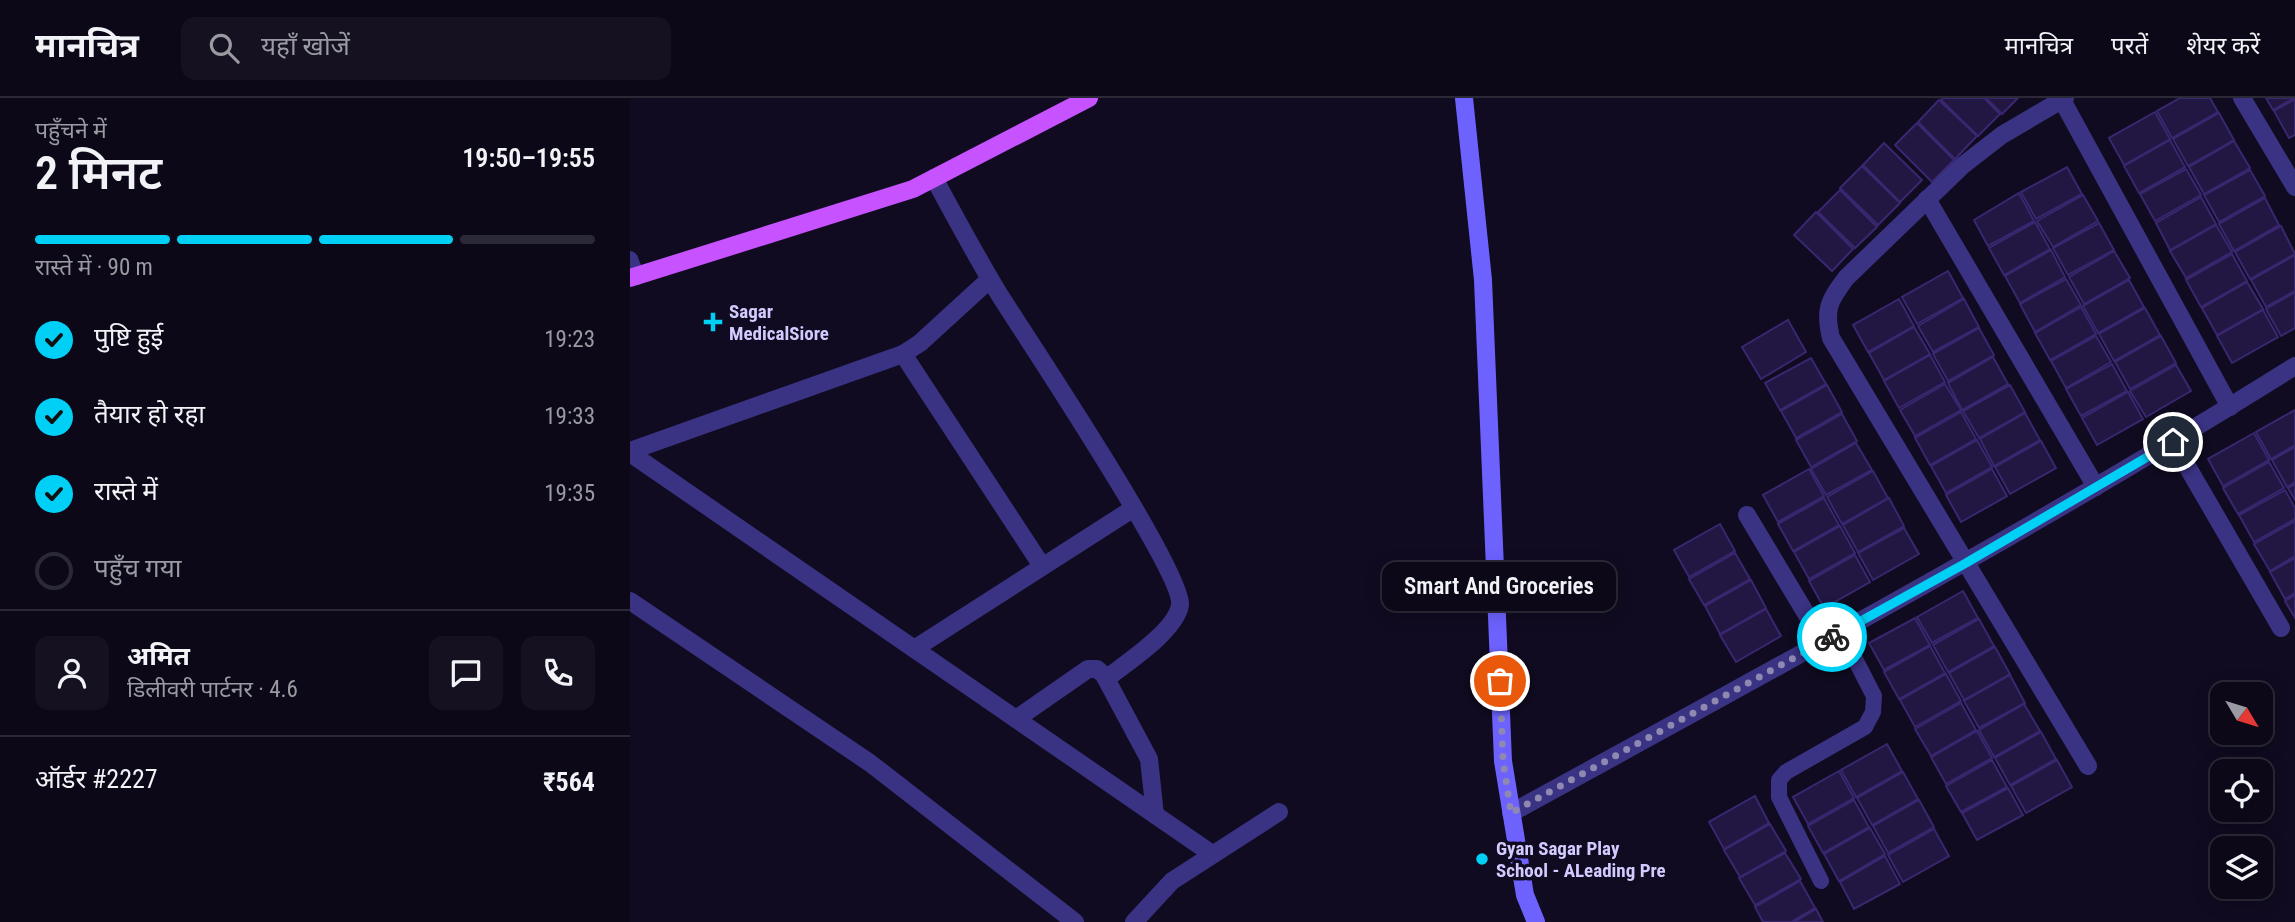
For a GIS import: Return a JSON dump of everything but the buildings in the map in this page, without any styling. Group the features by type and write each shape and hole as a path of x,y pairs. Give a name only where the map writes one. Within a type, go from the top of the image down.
{"main road":[{"path":"634,278 913,189 1089,98"},
{"path":"1464,98 1483,280 1503,761 1525,895 1536,922"}],"street":[{"path":"2242,98 2295,187"},
{"path":"2088,766 1830,338 1826,317 1831,299 1846,278 1962,166 2002,135 2063,99 2230,407"},
{"path":"934,178 990,279 1134,508 1177,588 1180,603 1177,615 1168,627 1106,679"},
{"path":"1927,199 2096,487"},
{"path":"630,452 903,354 920,344 990,279"},
{"path":"903,354 1042,566"},
{"path":"1511,813 1966,563 2173,442 2295,366"},
{"path":"2173,442 2281,628"},
{"path":"630,452 1212,854"},
{"path":"914,649 1134,508"},
{"path":"1747,515 1823,642"},
{"path":"630,601 870,764 1075,922"},
{"path":"1016,719 1088,669 1097,669 1106,679 1150,759 1155,815"},
{"path":"1133,922 1172,881 1279,812"}],"lane":[{"path":"630,260 634,278"},
{"path":"1821,881 1779,797 1779,780 1786,772 1865,727 1873,712 1874,696 1841,632"}],"way so far":[{"path":"1500,681 1503,761 1511,813 1832,637"}],"place":[{"name":"Sagar MedicalSiore","path":"713,322"},
{"name":"Smart And Groceries","path":"1500,681"},
{"name":"Gyan Sagar Play School - ALeading Pre","path":"1482,859"}],"route":[{"path":"1832,637 1966,563 2173,442"}]}
